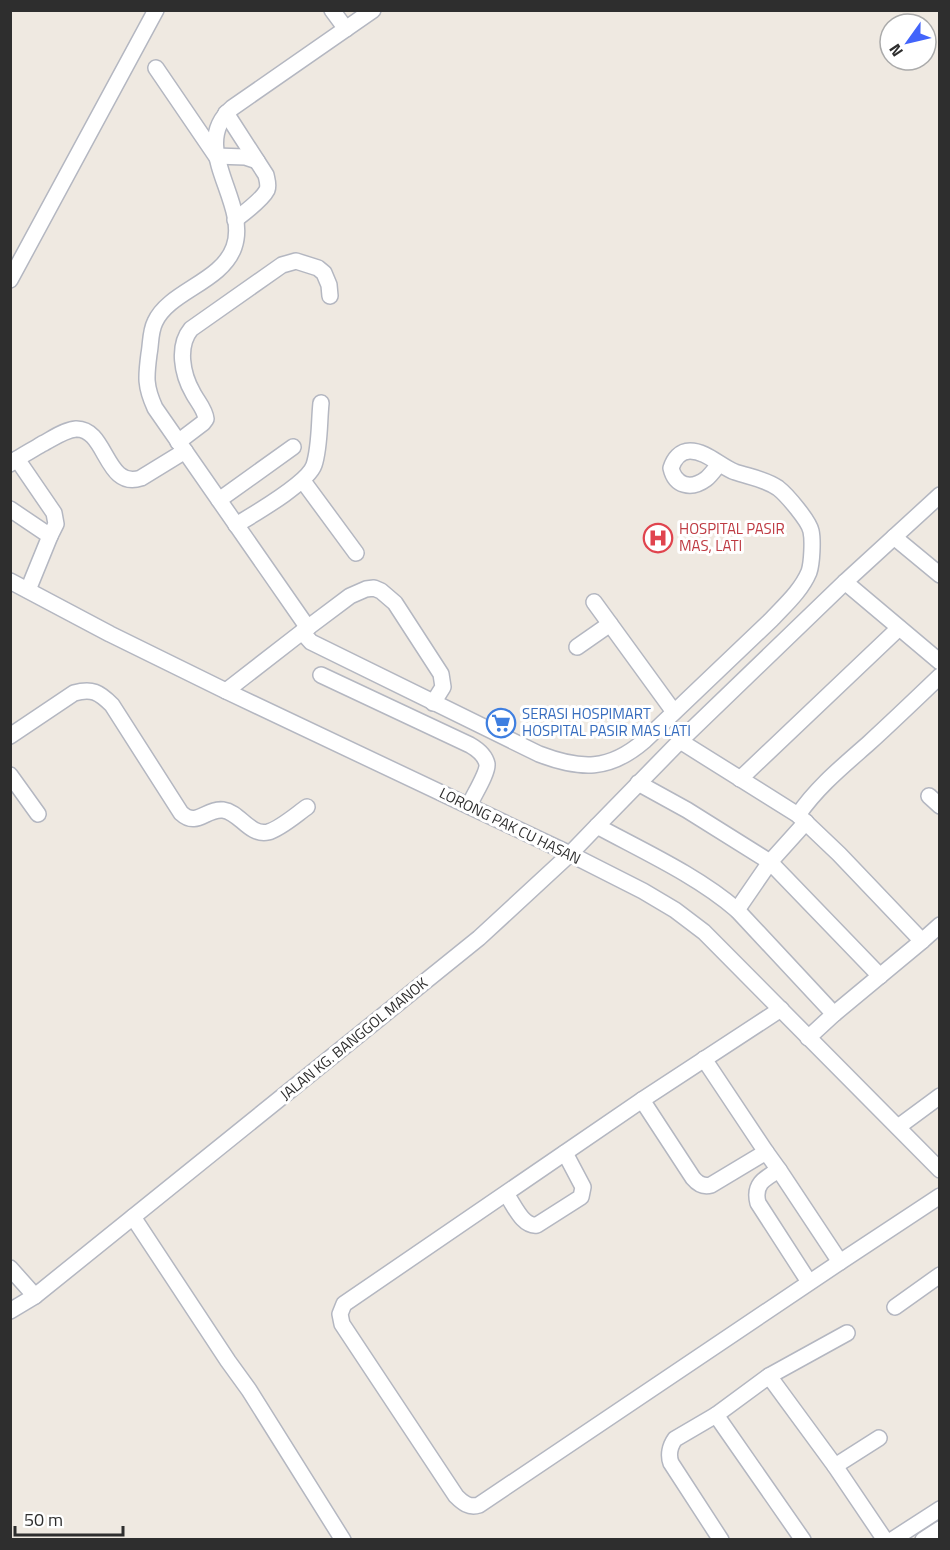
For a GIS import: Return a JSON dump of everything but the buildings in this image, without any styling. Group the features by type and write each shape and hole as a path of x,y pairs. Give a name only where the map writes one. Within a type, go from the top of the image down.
{"street":[{"path":"10,280 156,10"},
{"path":"332,10 346,29"},
{"path":"216,156 216,132 226,113 373,10"},
{"path":"156,68 216,156 235,220 235,246 216,272 170,305 155,321 146,376 147,388 155,408 236,525 311,642 539,754 559,761 582,764 604,763 619,758 630,752 674,712 790,600 808,572 812,559 811,530 790,501 777,488 759,478 719,464"},
{"path":"226,113 266,176 268,184 260,198 235,220"},
{"path":"216,156 245,157 257,161"},
{"path":"28,590 56,524 54,513 14,462 57,436 74,429 85,431 93,437 116,472 124,478 141,478 181,446 206,418 191,390 184,369 183,342 191,329 282,265 296,261 318,268 324,273 329,285 330,296"},
{"path":"236,525 303,481 314,465 321,404"},
{"path":"219,500 292,447"},
{"path":"303,481 356,553"},
{"name":"JALAN KG. BANGGOL MANOK","path":"10,1311 35,1296 479,938 570,854 680,741 939,495"},
{"path":"10,509 50,536"},
{"path":"894,537 939,575"},
{"name":"LORONG PAK CU HASAN","path":"10,581 110,634 226,691 570,854 675,910 704,932 939,1170"},
{"path":"845,582 939,662"},
{"path":"226,691 350,596 359,591 374,588 395,603 433,658 441,674 443,687 433,703"},
{"path":"594,602 674,712"},
{"path":"577,646 610,624"},
{"path":"740,780 899,628"},
{"path":"321,675 470,745 480,752 487,768 469,806"},
{"path":"737,910 802,819 808,801 821,786 939,676"},
{"path":"10,736 74,693 91,690 112,705 180,813 187,818 196,818 223,810 232,812 251,828 264,832 277,827 307,807"},
{"path":"680,741 802,819 839,854 922,941"},
{"path":"10,775 39,814"},
{"path":"638,783 687,810 770,862 880,976"},
{"path":"597,826 654,856 714,892 737,910 834,1014"},
{"path":"808,1038 939,925"},
{"path":"781,1009 642,1100 348,1301 341,1309 342,1324 456,1496 467,1505 474,1507 479,1505 939,1196"},
{"path":"704,1059 840,1262"},
{"path":"898,1127 939,1095"},
{"path":"642,1100 693,1179 702,1185 711,1185 766,1152"},
{"path":"506,1194 526,1223 532,1226 581,1197 583,1187 565,1153"},
{"path":"779,1170 759,1184 758,1203 810,1282"},
{"path":"134,1217 249,1390 343,1539"},
{"path":"10,1268 35,1296"},
{"path":"895,1307 939,1275"},
{"path":"722,1539 672,1463 671,1444 675,1439 716,1415 769,1376 848,1333"},
{"path":"769,1376 885,1539"},
{"path":"716,1415 803,1539"},
{"path":"835,1466 879,1438"},
{"path":"918,1536 939,1509"},
{"path":"892,1539 918,1536 939,1529"}],"place":[{"name":"HOSPITAL PASIR MAS, LATI","path":"658,538"},
{"name":"SERASI HOSPIMART HOSPITAL PASIR MAS LATI","path":"501,723"}]}
